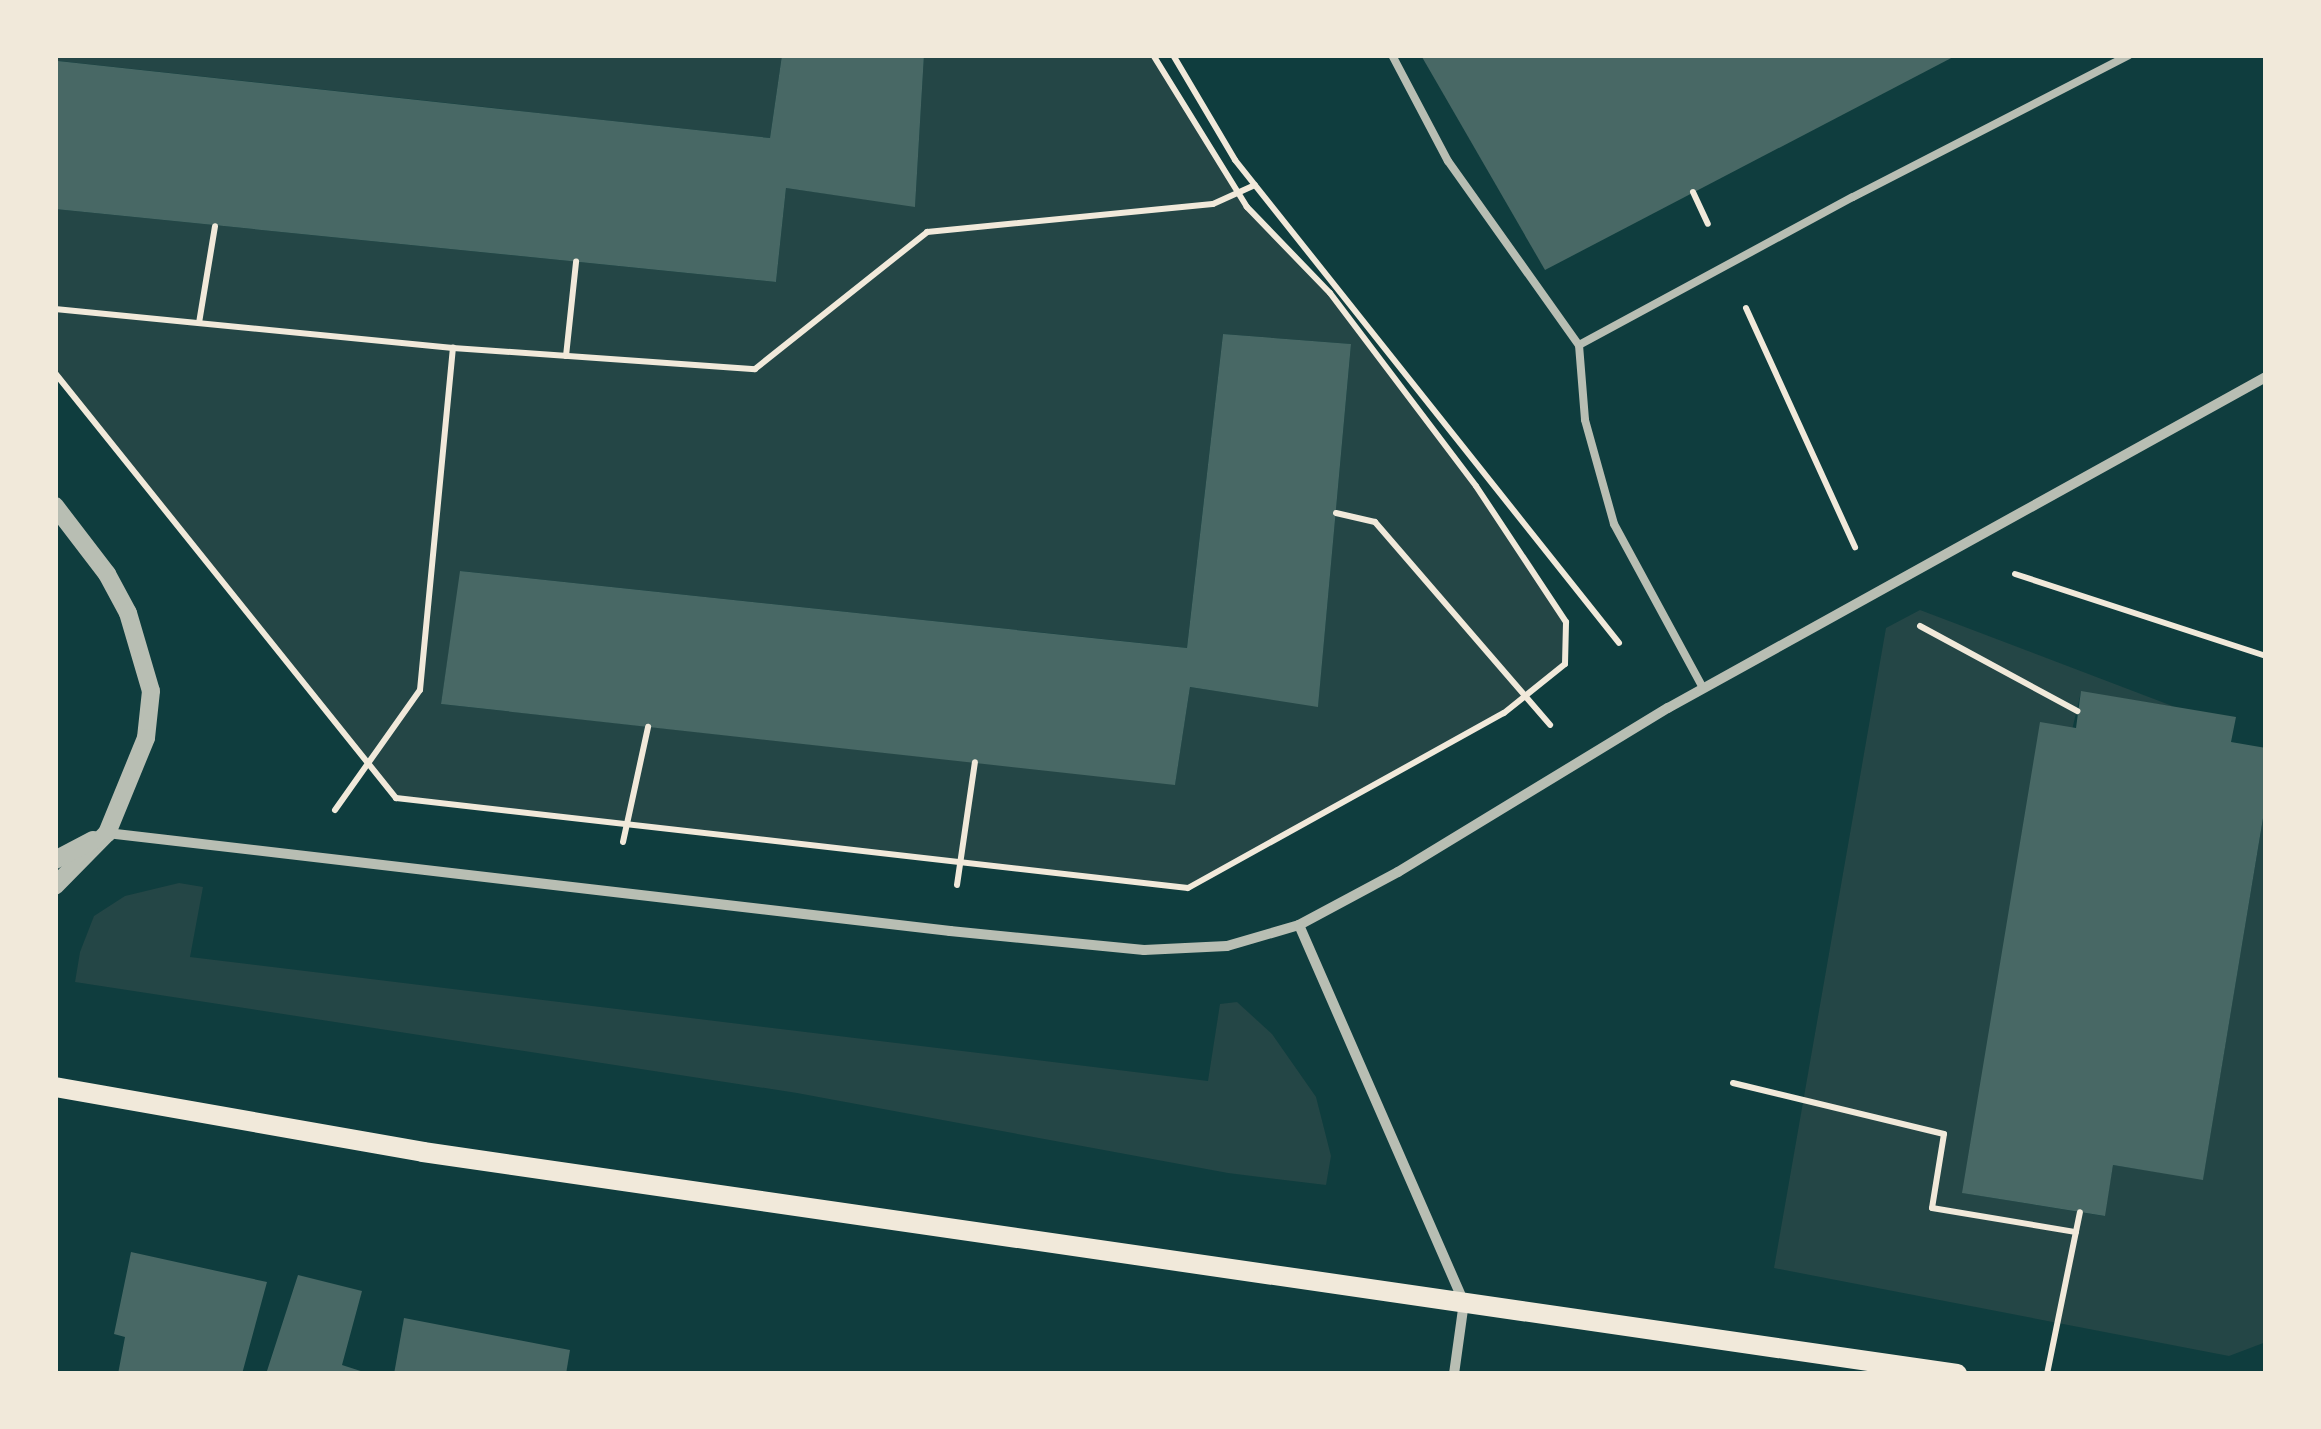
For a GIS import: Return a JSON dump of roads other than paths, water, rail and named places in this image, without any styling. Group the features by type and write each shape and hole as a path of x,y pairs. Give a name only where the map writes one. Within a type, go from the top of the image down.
{"main road":[{"path":"55,1087 423,1152 1957,1374"}],"street":[{"path":"55,860 107,833 950,931 1144,950 1227,946 1299,924 1398,872 1703,688 2266,377"},
{"path":"55,506 107,574 128,613 151,692 146,738 107,833 55,886"},
{"path":"1299,924 1464,1302 1454,1374"}],"lane":[{"path":"1392,55 1448,162 1578,346 1585,420 1614,524 1703,688"},
{"path":"1578,346 2128,55"}]}
